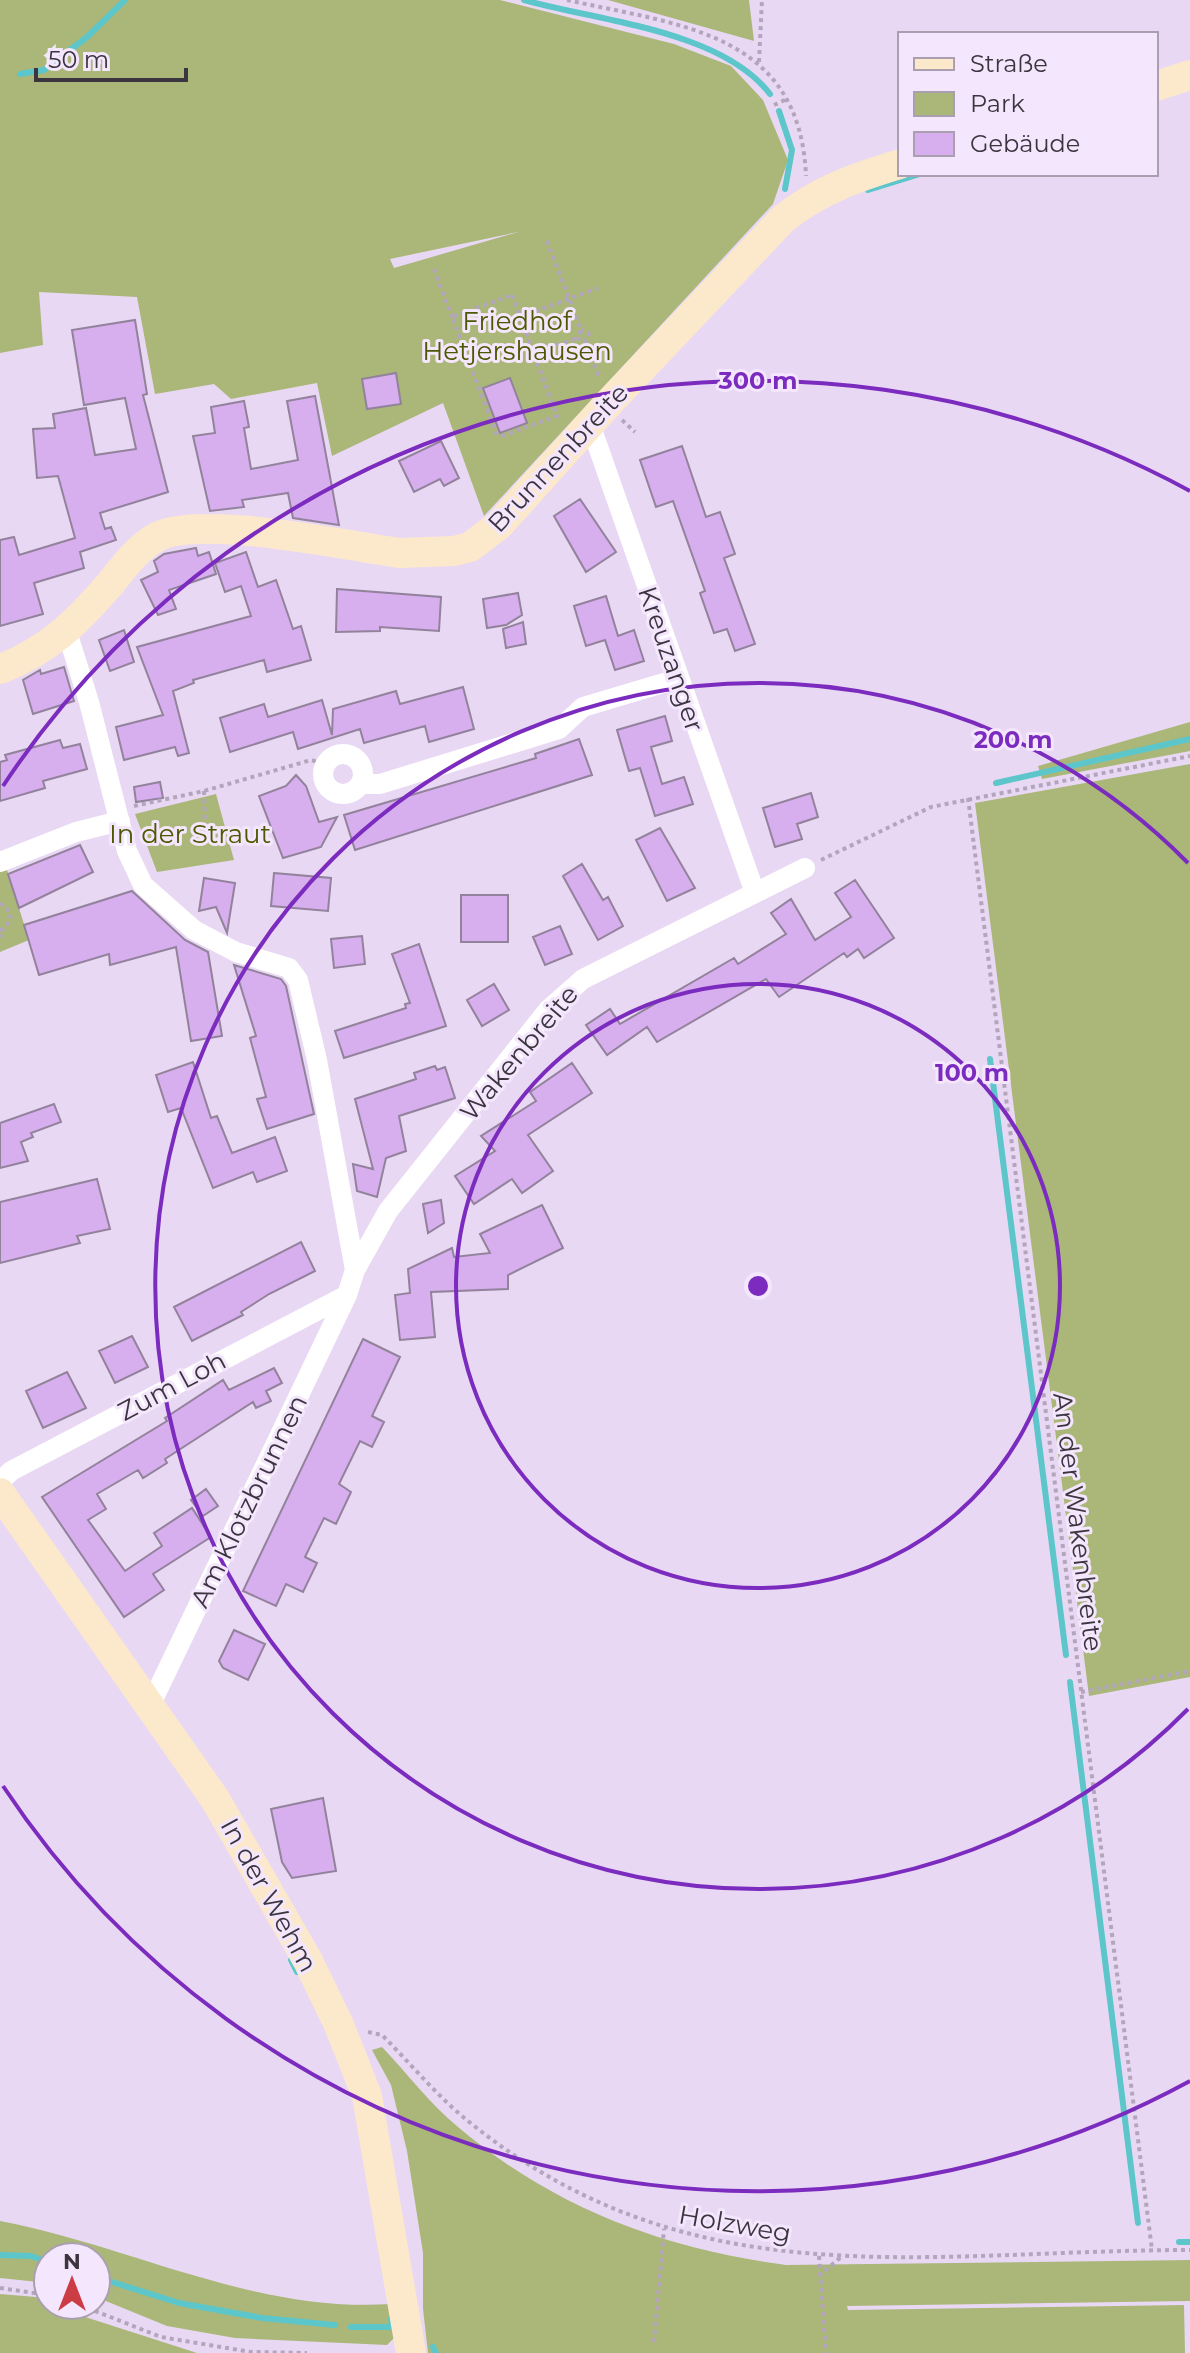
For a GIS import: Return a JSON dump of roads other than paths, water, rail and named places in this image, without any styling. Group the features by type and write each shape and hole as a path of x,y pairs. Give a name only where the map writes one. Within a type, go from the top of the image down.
{"street":[{"path":"1158,85 1190,75"},
{"name":"Brunnenbreite","path":"0,669 34,654 67,632 149,542 173,531 210,529 400,553 430,554 470,547 499,525 783,219 807,199 838,184 898,165"},
{"name":"Kreuzanger","path":"590,424 677,679 755,893"},
{"path":"67,632 89,702 132,869 173,914 212,941 295,972 309,1021 355,1270"},
{"path":"361,784 364,774 353,756 343,754 325,764 323,775 333,792 344,795 361,784 380,784 559,729 583,707 677,679"},
{"path":"0,862 118,816"},
{"name":"Wakenbreite","path":"347,1295 355,1270 388,1211 548,1010 583,979 805,868"},
{"name":"Zum Loh","path":"0,1482 25,1463 347,1295"},
{"name":"Am Klotzbrunnen","path":"150,1706 347,1295"},
{"name":"In der Wehm","path":"0,1493 215,1799 263,1879 339,2025 367,2096 411,2353"}],"waterway":[{"path":"20,74 44,70 87,37 125,0"},
{"path":"524,0 621,22 690,42 721,55 748,72 770,94"},
{"path":"779,111 792,150 785,189"},
{"path":"868,190 914,176"},
{"path":"996,783 1190,739"},
{"path":"990,1059 1066,1655"},
{"path":"1070,1682 1138,2223"},
{"path":"291,1960 297,1972"},
{"path":"1179,2242 1190,2242"},
{"path":"0,2255 32,2256"},
{"path":"112,2282 179,2303 262,2318 335,2325"},
{"path":"351,2327 392,2327 391,2319"},
{"path":"433,2347 436,2353"}],"park label":[{"name":"Friedhof Hetjershausen","path":"517,336"},
{"name":"In der Straut","path":"190,834"}]}
